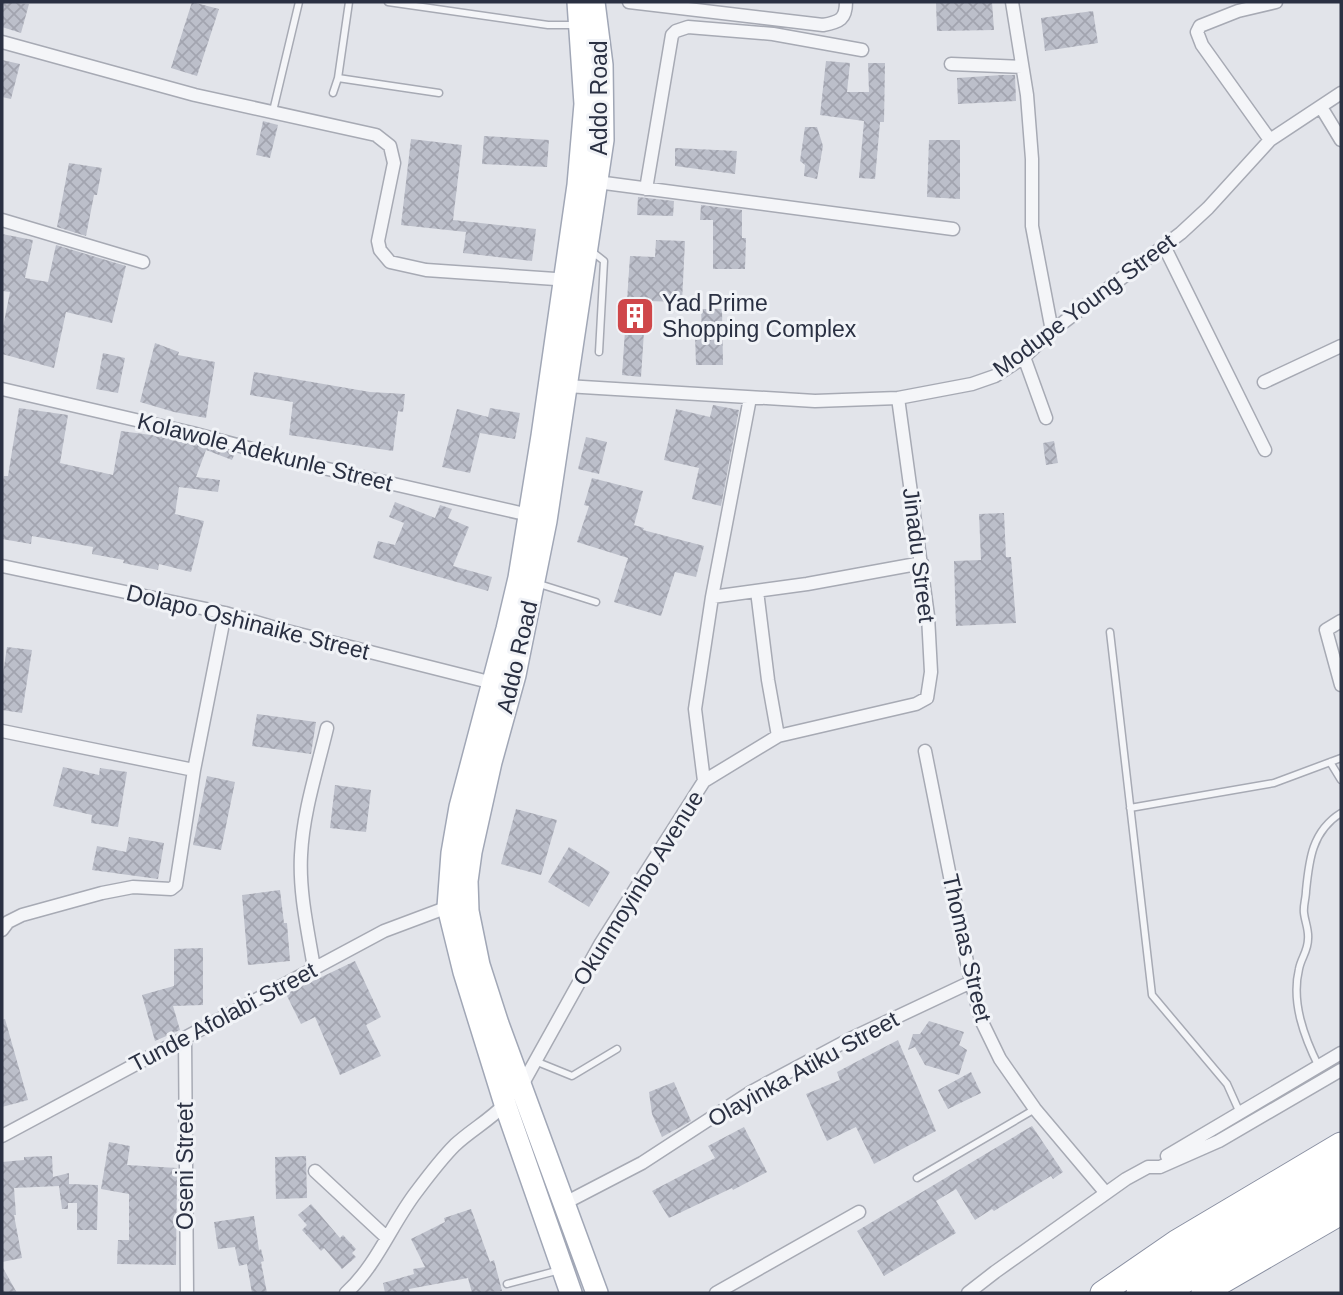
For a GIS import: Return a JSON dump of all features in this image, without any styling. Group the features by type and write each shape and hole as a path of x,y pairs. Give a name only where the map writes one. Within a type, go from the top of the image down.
{"highway":[{"path":"1102,1293 1176,1242 1341,1144"},
{"path":"1138,1293 1167,1272 1341,1168"},
{"path":"1168,1293 1192,1276 1341,1189"},
{"path":"1203,1293 1341,1213"}],"main road":[{"name":"Addo Road","path":"578,2 585,104 584,144 566,386 534,582 515,675 491,762 467,881 468,911 479,965 597,1293"},
{"name":"Addo Road","path":"571,1293 505,1104 458,950 448,907 452,853 460,807 519,578 573,280 586,248 597,181 603,140 603,107 599,33 594,2"}],"street":[{"path":"629,2 823,25 833,24 842,18 846,13 846,2"},
{"path":"1012,2 1027,96 1032,159 1032,226 1052,331"},
{"path":"1270,140 1198,37 1200,26 1237,6 1276,2"},
{"path":"646,189 672,35 676,31 688,27 773,34 862,50"},
{"path":"2,42 195,95 376,135 390,146 394,163 378,241 380,250 390,262 426,270 573,280"},
{"path":"951,64 1022,67"},
{"name":"Modupe Young Street","path":"566,386 816,401 898,398 972,384 995,376 1024,357 1052,331 1164,246 1209,208 1270,140 1341,93"},
{"path":"1321,107 1341,140"},
{"path":"597,181 953,229"},
{"path":"2,220 143,262"},
{"path":"1164,246 1265,450"},
{"path":"1264,382 1341,346"},
{"path":"1024,357 1046,418"},
{"name":"Kolawole Adekunle Street","path":"2,389 192,433 319,467 529,515"},
{"path":"704,781 695,709 712,597 750,398"},
{"name":"Jinadu Street","path":"898,398 922,564 931,672 927,698 916,704"},
{"path":"712,597 922,564"},
{"name":"Dolapo Oshinaike Street","path":"2,566 225,613 493,683"},
{"path":"757,591 778,736"},
{"path":"2,930 8,922 22,915 102,893 134,887 174,888 225,613"},
{"path":"1341,621 1326,630 1341,685"},
{"name":"Okunmoyinbo Avenue","path":"522,1085 601,943 704,781 778,736 916,704"},
{"path":"314,968 304,907 301,856 304,822 327,728"},
{"path":"2,732 194,770"},
{"name":"Thomas Street","path":"925,751 971,982 982,1022 1000,1059 1035,1108 1105,1192"},
{"name":"Tunde Afolabi Street","path":"2,1136 384,931 448,907"},
{"name":"Olayinka Atiku Street","path":"565,1203 642,1163 751,1092 850,1039 971,982"},
{"name":"Oseni Street","path":"185,1038 187,1293"},
{"path":"968,1293 1105,1192 1341,1054"},
{"path":"1148,1167 1160,1167 1219,1141 1341,1070"},
{"path":"346,1293 376,1256 401,1211 454,1146 505,1104"},
{"path":"315,1171 386,1237"},
{"path":"716,1293 859,1212"}],"lane":[{"path":"272,113 299,2"},
{"path":"334,93 349,2"},
{"path":"388,2 548,25 580,25"},
{"path":"338,78 439,93"},
{"path":"586,248 604,261 599,352"},
{"path":"534,582 596,602"},
{"path":"1110,632 1152,995 1227,1084 1240,1113"},
{"path":"1130,808 1274,783 1341,758"},
{"path":"1330,762 1341,779"},
{"path":"1319,1067 1307,1041 1295,992 1309,937 1304,912 1308,863 1314,841 1331,819 1341,813"},
{"path":"535,1061 572,1076 617,1049"},
{"path":"917,1178 1035,1108"},
{"path":"507,1284 563,1269"}],"building":[{"path":"2,2 29,4 21,33 2,27"},
{"path":"192,2 219,9 197,76 171,68"},
{"path":"936,2 992,2 994,30 937,31"},
{"path":"1093,11 1098,43 1045,51 1041,18"},
{"path":"2,60 20,64 11,99 2,97"},
{"path":"826,61 850,63 847,92 869,92 868,63 885,63 884,122 880,122 875,179 859,178 864,121 820,115"},
{"path":"1015,75 1016,101 958,104 957,78"},
{"path":"263,121 278,125 270,158 256,155"},
{"path":"805,127 817,127 823,146 817,179 804,176 805,165 800,161"},
{"path":"484,136 549,140 547,167 482,164"},
{"path":"411,139 462,145 453,220 536,229 532,261 463,253 466,232 401,225"},
{"path":"929,140 960,140 960,199 927,197"},
{"path":"675,148 737,151 735,174 675,166"},
{"path":"69,163 102,168 86,236 57,227"},
{"path":"638,197 674,201 673,216 637,215"},
{"path":"701,205 742,210 742,238 746,238 745,269 713,269 713,220 700,220"},
{"path":"2,234 33,240 25,278 48,282 56,245 126,266 112,323 66,312 54,368 2,354 2,332 10,292 2,291"},
{"path":"656,240 685,241 682,302 646,301 641,377 622,375 630,256 655,257"},
{"path":"701,309 722,309 723,365 696,365 695,335 702,334"},
{"path":"155,343 179,352 178,355 215,362 206,418 140,402"},
{"path":"103,353 125,358 118,393 96,389"},
{"path":"254,372 370,392 405,394 403,412 398,411 393,451 289,435 293,402 250,395"},
{"path":"713,405 739,410 721,506 692,499 699,468 664,460 676,409 710,417"},
{"path":"19,408 68,415 60,463 113,475 121,431 174,438 235,453 232,460 206,450 196,477 220,480 218,492 179,487 175,514 204,521 191,572 159,564 158,570 123,563 124,560 92,554 93,547 32,536 31,544 2,539 2,487 4,476 8,476"},
{"path":"490,408 520,413 515,439 480,433 470,473 442,467 457,409 488,417"},
{"path":"586,437 607,442 599,474 578,469"},
{"path":"1054,441 1058,463 1046,465 1043,443"},
{"path":"592,478 643,491 634,525 644,528 643,530 704,546 696,577 675,572 661,616 614,602 628,558 577,542 589,506 584,505"},
{"path":"395,502 435,518 440,505 452,509 448,518 469,527 453,566 492,577 488,591 373,558 378,541 395,545 404,523 389,517"},
{"path":"1004,513 1006,557 1011,557 1016,623 956,626 954,561 981,560 979,514"},
{"path":"7,647 32,650 22,713 2,710 2,680"},
{"path":"257,714 316,722 311,754 252,746"},
{"path":"63,767 99,775 100,768 127,772 118,827 91,823 92,815 53,806"},
{"path":"207,776 235,782 221,850 193,845"},
{"path":"335,785 371,790 366,832 330,828"},
{"path":"516,809 557,820 541,875 501,864"},
{"path":"129,837 164,843 158,879 92,870 97,846 126,852"},
{"path":"569,847 610,872 589,907 548,882"},
{"path":"280,890 284,923 287,923 290,961 248,965 242,895"},
{"path":"203,948 203,1005 173,1006 180,1030 155,1041 142,995 174,986 174,949"},
{"path":"355,961 381,1017 366,1025 381,1056 340,1075 315,1017 301,1024 286,994"},
{"path":"5,1019 28,1100 2,1107 2,1020"},
{"path":"929,1021 964,1032 959,1045 967,1050 959,1075 925,1065 915,1047 908,1050 913,1034 920,1034"},
{"path":"898,1040 936,1131 874,1164 856,1127 827,1141 806,1094 840,1080 837,1072"},
{"path":"971,1072 981,1093 948,1109 938,1090"},
{"path":"674,1082 691,1121 662,1137 652,1114 649,1092"},
{"path":"1032,1126 1063,1172 1053,1179 1051,1176 975,1220 956,1189 936,1201 956,1233 884,1276 857,1231"},
{"path":"744,1127 767,1172 669,1218 652,1191 715,1158 708,1146"},
{"path":"109,1142 130,1146 127,1165 177,1168 176,1265 117,1264 118,1240 129,1240 129,1194 101,1189"},
{"path":"52,1156 53,1177 69,1173 69,1184 98,1185 97,1230 77,1230 77,1203 68,1203 68,1209 62,1209 59,1186 14,1188 14,1215 22,1258 2,1262 2,1162 24,1160 24,1157"},
{"path":"306,1156 307,1198 276,1199 275,1157"},
{"path":"311,1204 340,1238 343,1235 356,1249 352,1253 356,1257 342,1269 324,1248 321,1251 302,1230 307,1225 298,1215"},
{"path":"471,1209 490,1262 494,1260 502,1291 472,1293 468,1278 409,1289 410,1293 385,1293 383,1283 414,1274 413,1269 425,1267 411,1239 445,1222 444,1218"},
{"path":"254,1216 259,1250 261,1249 264,1261 261,1262 267,1293 252,1293 247,1264 239,1266 235,1247 218,1249 214,1222"},
{"path":"2,1266 17,1293 2,1293"}],"place":[{"name":"Yad Prime Shopping Complex","path":"635,316"}]}
